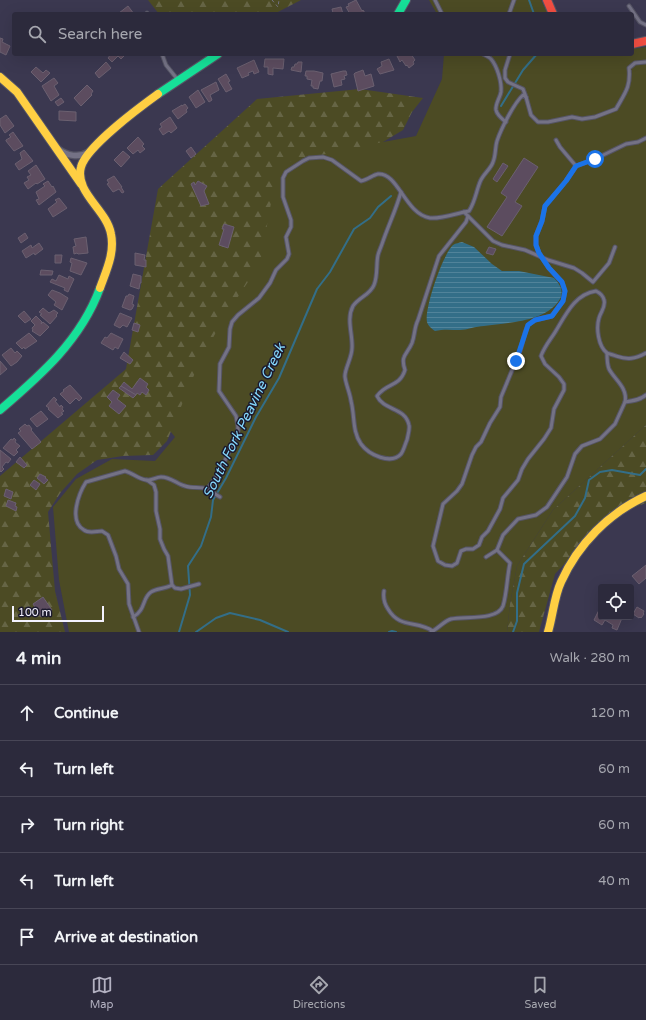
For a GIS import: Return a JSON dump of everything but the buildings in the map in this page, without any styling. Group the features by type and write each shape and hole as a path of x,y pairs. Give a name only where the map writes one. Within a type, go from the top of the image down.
{"street":[{"path":"399,12 406,0"},
{"path":"547,0 551,12"},
{"path":"634,44 646,41"},
{"path":"82,187 80,181 81,166 92,150 115,128 152,98 215,56"},
{"path":"0,77 17,92 106,221 111,232 112,245 110,258 100,289 86,320 65,350 41,375 0,410"},
{"path":"53,143 62,152 68,155 84,155 92,150"},
{"path":"548,632 557,594 575,557 587,542 618,511 646,496"}],"lane":[{"path":"435,0 441,12"},
{"path":"509,12 514,0"},
{"path":"629,6 633,12"},
{"path":"634,13 640,22 646,25"},
{"path":"163,56 166,64 178,80"},
{"path":"486,56 494,63 497,72 501,91 496,109 498,114 506,122"},
{"path":"509,56 505,70 505,78 508,82 523,89 531,115 538,122 548,122 572,117 582,119 606,114 616,109 627,90 630,80 629,68 635,63 646,62"},
{"path":"207,490 220,470 238,431 236,416 219,391 220,364 229,347 232,322 238,315 259,298 270,283 276,270 287,259 289,254 286,237 291,227 291,220 283,197 282,187 283,178 286,172 309,158 323,157 332,160 362,181 368,180 377,174 385,175 394,183 412,208 428,218 438,218 469,211 474,204 480,182 485,173 493,164 496,141 518,99 523,95 526,97"},
{"path":"486,557 497,550 503,535 518,519 536,515 547,507 567,477 576,454 582,446 600,439 615,424 625,402 626,397 624,389 609,369 607,353 600,341 597,325 604,308 605,300 602,294 596,291 590,292 576,301 544,346 541,356 545,364 564,384 564,390 554,409 551,428 522,468 518,480 503,498 500,509 488,531 482,537 479,545 473,549 461,551 457,563 452,566 445,565 438,561 433,546 443,504 462,484 472,455 476,447 482,442 490,423 500,407 501,397 520,351 528,325 535,320 552,316 563,301 565,291 562,282 549,268 536,245 536,236 542,221 545,206 566,181 576,166 595,159 626,144 638,142 646,138"},
{"path":"556,140 576,166"},
{"path":"401,192 378,254 375,285 368,294 353,306 350,318 352,357 344,376 352,402 353,423 356,436 369,452 386,459 395,458 402,453 408,435 409,426 405,415 398,410 380,403 377,396 388,385 396,384 403,377 406,370 403,363 404,355 412,343 414,327 418,320 439,256 466,222 468,216"},
{"path":"464,212 493,241 502,245 525,250 552,262 574,268 593,282 596,291"},
{"path":"593,282 610,264 615,247"},
{"path":"607,353 627,359 636,358 646,353"},
{"path":"625,402 635,401 646,395"},
{"path":"138,632 129,604 128,584 119,570 116,556 108,535 102,531 90,532 83,530 78,523 76,508 81,490 86,482 130,472 138,478 147,480 154,485 156,492 156,511 160,529 160,539 168,556 172,585 175,588 187,588 199,584"},
{"path":"147,480 162,477 185,486 201,487 220,497"},
{"path":"384,591 383,597 386,607 393,618 401,622 428,627 432,631 453,618 491,615 497,613 502,607 510,563 497,550"},
{"path":"133,617 138,615 147,596 152,591 167,588 172,585"}],"path":[{"path":"272,0 278,7 279,0"}],"green space":[{"path":"148,0 301,0 278,12 157,12"},
{"path":"429,0 541,0 547,12 436,12"},
{"path":"646,47 646,425 553,510 517,566 510,604 507,632 69,632 59,580 53,507 76,479 112,459 155,461 175,437 155,412 236,142 351,98 383,142 416,136 442,79 444,56 634,56 634,49"},
{"path":"360,89 423,98 412,112 403,130 383,142 278,164 260,264 225,316 199,363 167,441 153,455 123,456 97,460 77,474 61,492 48,512 55,591 65,632 0,632 0,476 126,369 158,189 257,99"},
{"path":"646,425 646,503 622,512 583,544 555,574 539,632 507,632 510,604 517,566 553,510"}],"water":[{"path":"462,242 474,247 502,271 519,271 554,278 559,283 562,292 560,299 551,309 534,318 463,330 435,331 427,322 428,306 431,294 444,259 449,250 456,243"}],"waterway":[{"name":"South Fork Peavine Creek","path":"529,0 533,12"},
{"name":"South Fork Peavine Creek","path":"501,106 523,70 535,56"},
{"name":"South Fork Peavine Creek","path":"179,632 190,595 188,566 201,546 211,517 213,500 226,478 256,417 279,378 317,289 330,272 354,229 370,218 378,207 391,196"},
{"path":"513,632 517,621 517,593 524,564 575,516 585,498 589,480 600,472 612,470 640,475 646,469"},
{"path":"196,632 216,618 230,613 260,620 288,632"},
{"path":"389,632 396,632"}],"traffic: fast":[{"path":"399,12 406,0"},
{"path":"158,94 215,56"},
{"path":"0,410 45,370 71,340 92,307 100,288"}],"traffic: slow":[{"path":"0,77 17,92 81,184"},
{"path":"100,288 111,255 111,234 104,217 86,193 82,185 80,176 81,167 85,159 103,139 158,94"},
{"path":"548,632 555,600 561,582 576,555 596,531 607,521 632,503 646,496"}],"traffic: jam":[{"path":"547,0 552,12"},
{"path":"634,44 646,41"}],"route":[{"path":"516,361 528,325 535,320 552,316 558,310 563,301 565,291 562,282 549,268 539,253 536,245 536,236 542,221 545,206 566,181 576,166 595,159"}]}
